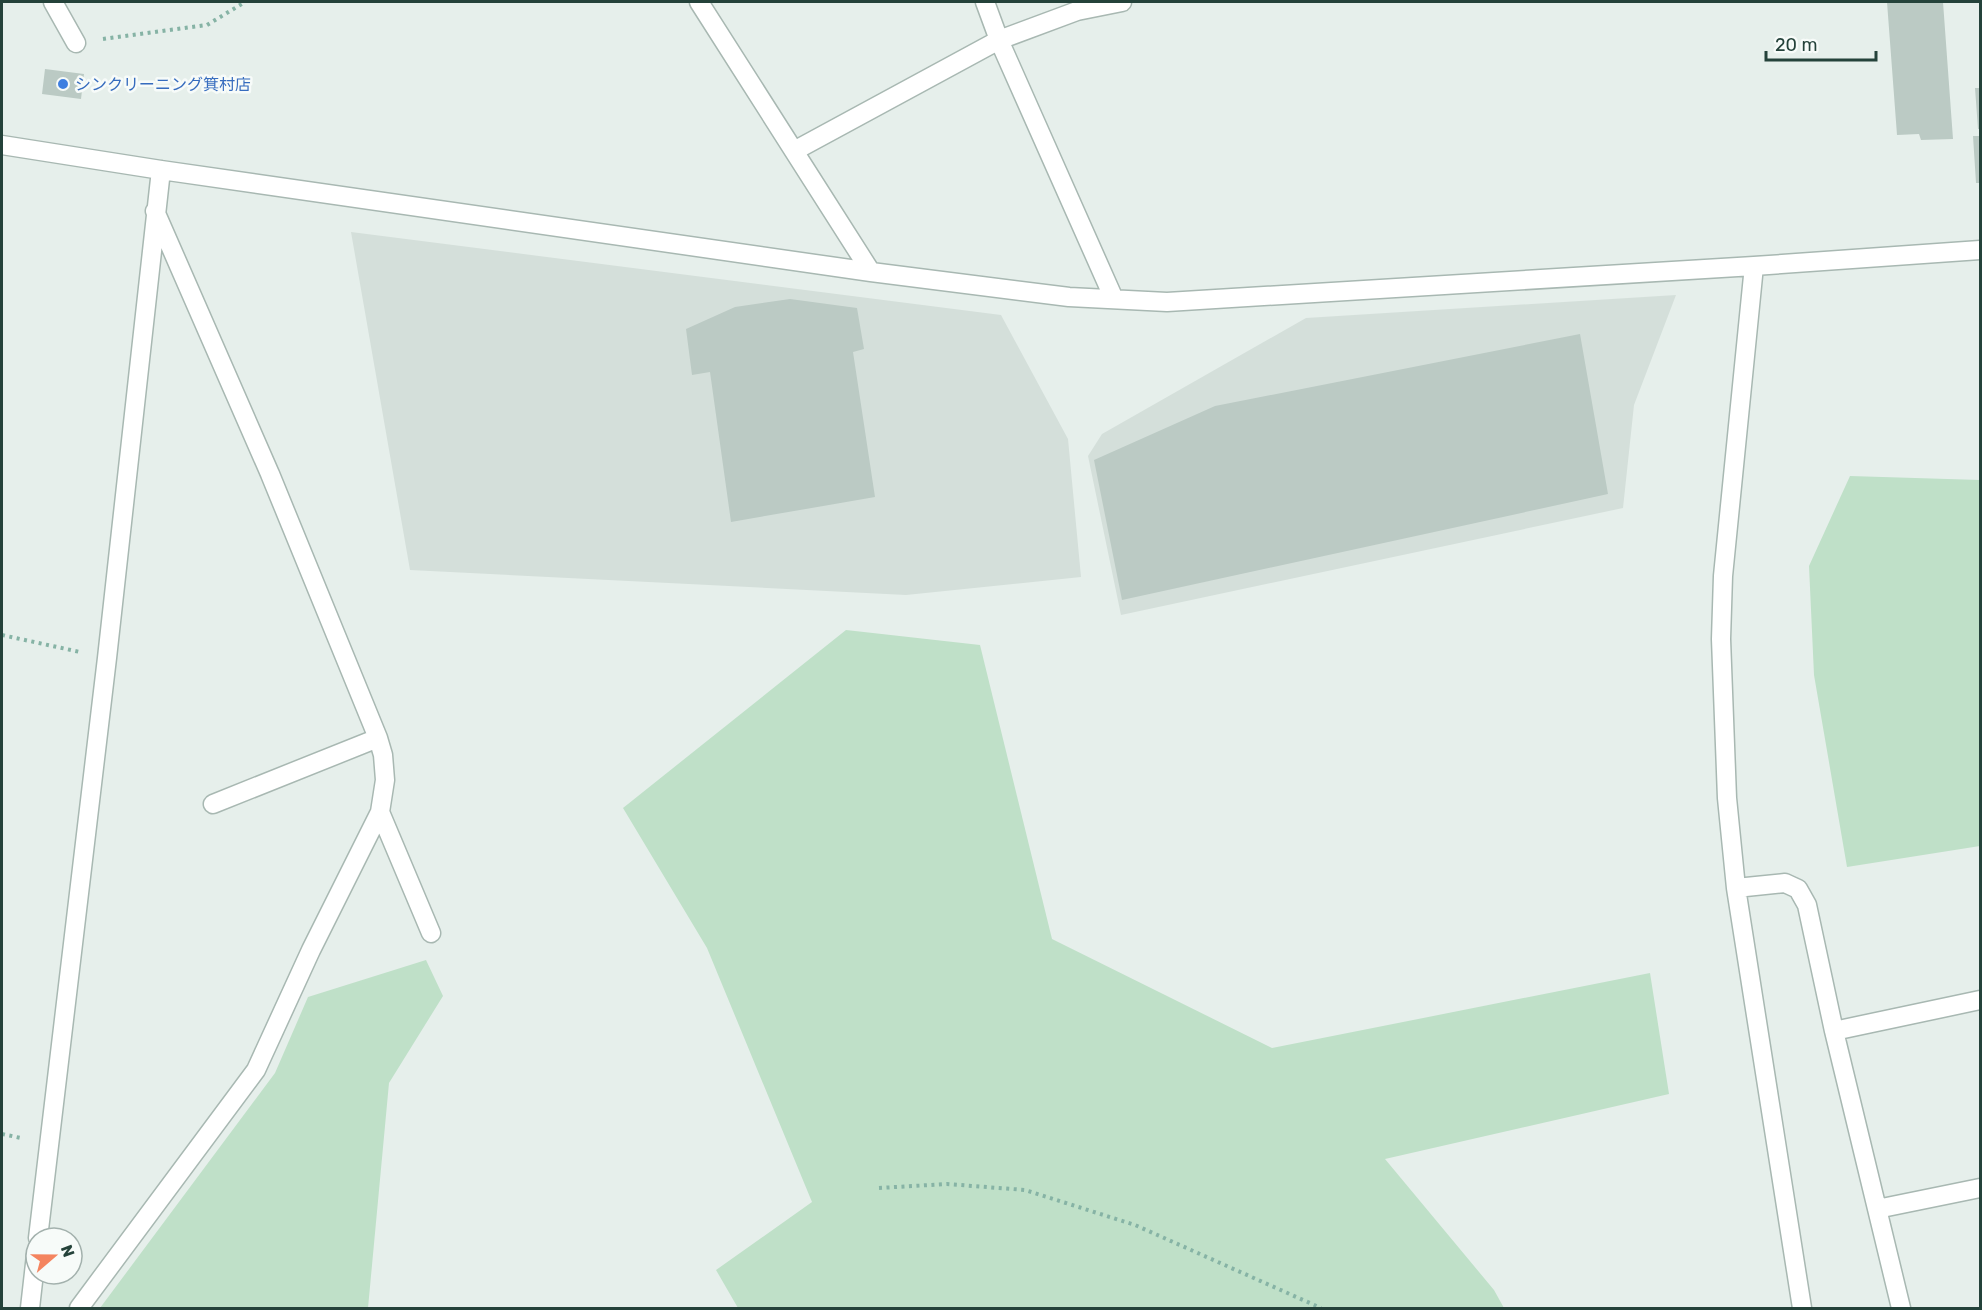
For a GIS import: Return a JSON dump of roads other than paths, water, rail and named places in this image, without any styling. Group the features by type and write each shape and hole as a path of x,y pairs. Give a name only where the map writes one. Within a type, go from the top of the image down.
{"street":[{"path":"53,2 76,43"},
{"path":"699,2 871,272"},
{"path":"985,2 999,40 1114,299"},
{"path":"794,151 999,40 1077,10 1122,2"},
{"path":"2,145 871,272 1017,291 1167,302 1980,250"},
{"path":"39,1226 107,658 161,170"},
{"path":"79,1308 256,1070 311,950 380,812 385,780 383,755 378,738 270,474 156,211"},
{"path":"1754,266 1723,576 1721,639 1726,798 1736,888 1802,1308"},
{"path":"213,804 378,738"},
{"path":"380,812 431,933"},
{"path":"1736,888 1785,883 1798,889 1807,905 1834,1031 1901,1308"},
{"path":"1834,1031 1980,1000"},
{"path":"1877,1209 1980,1188"},
{"path":"30,1308 32,1286"}],"place":[{"name":"シンクリーニング箕村店","path":"63,84"}]}
